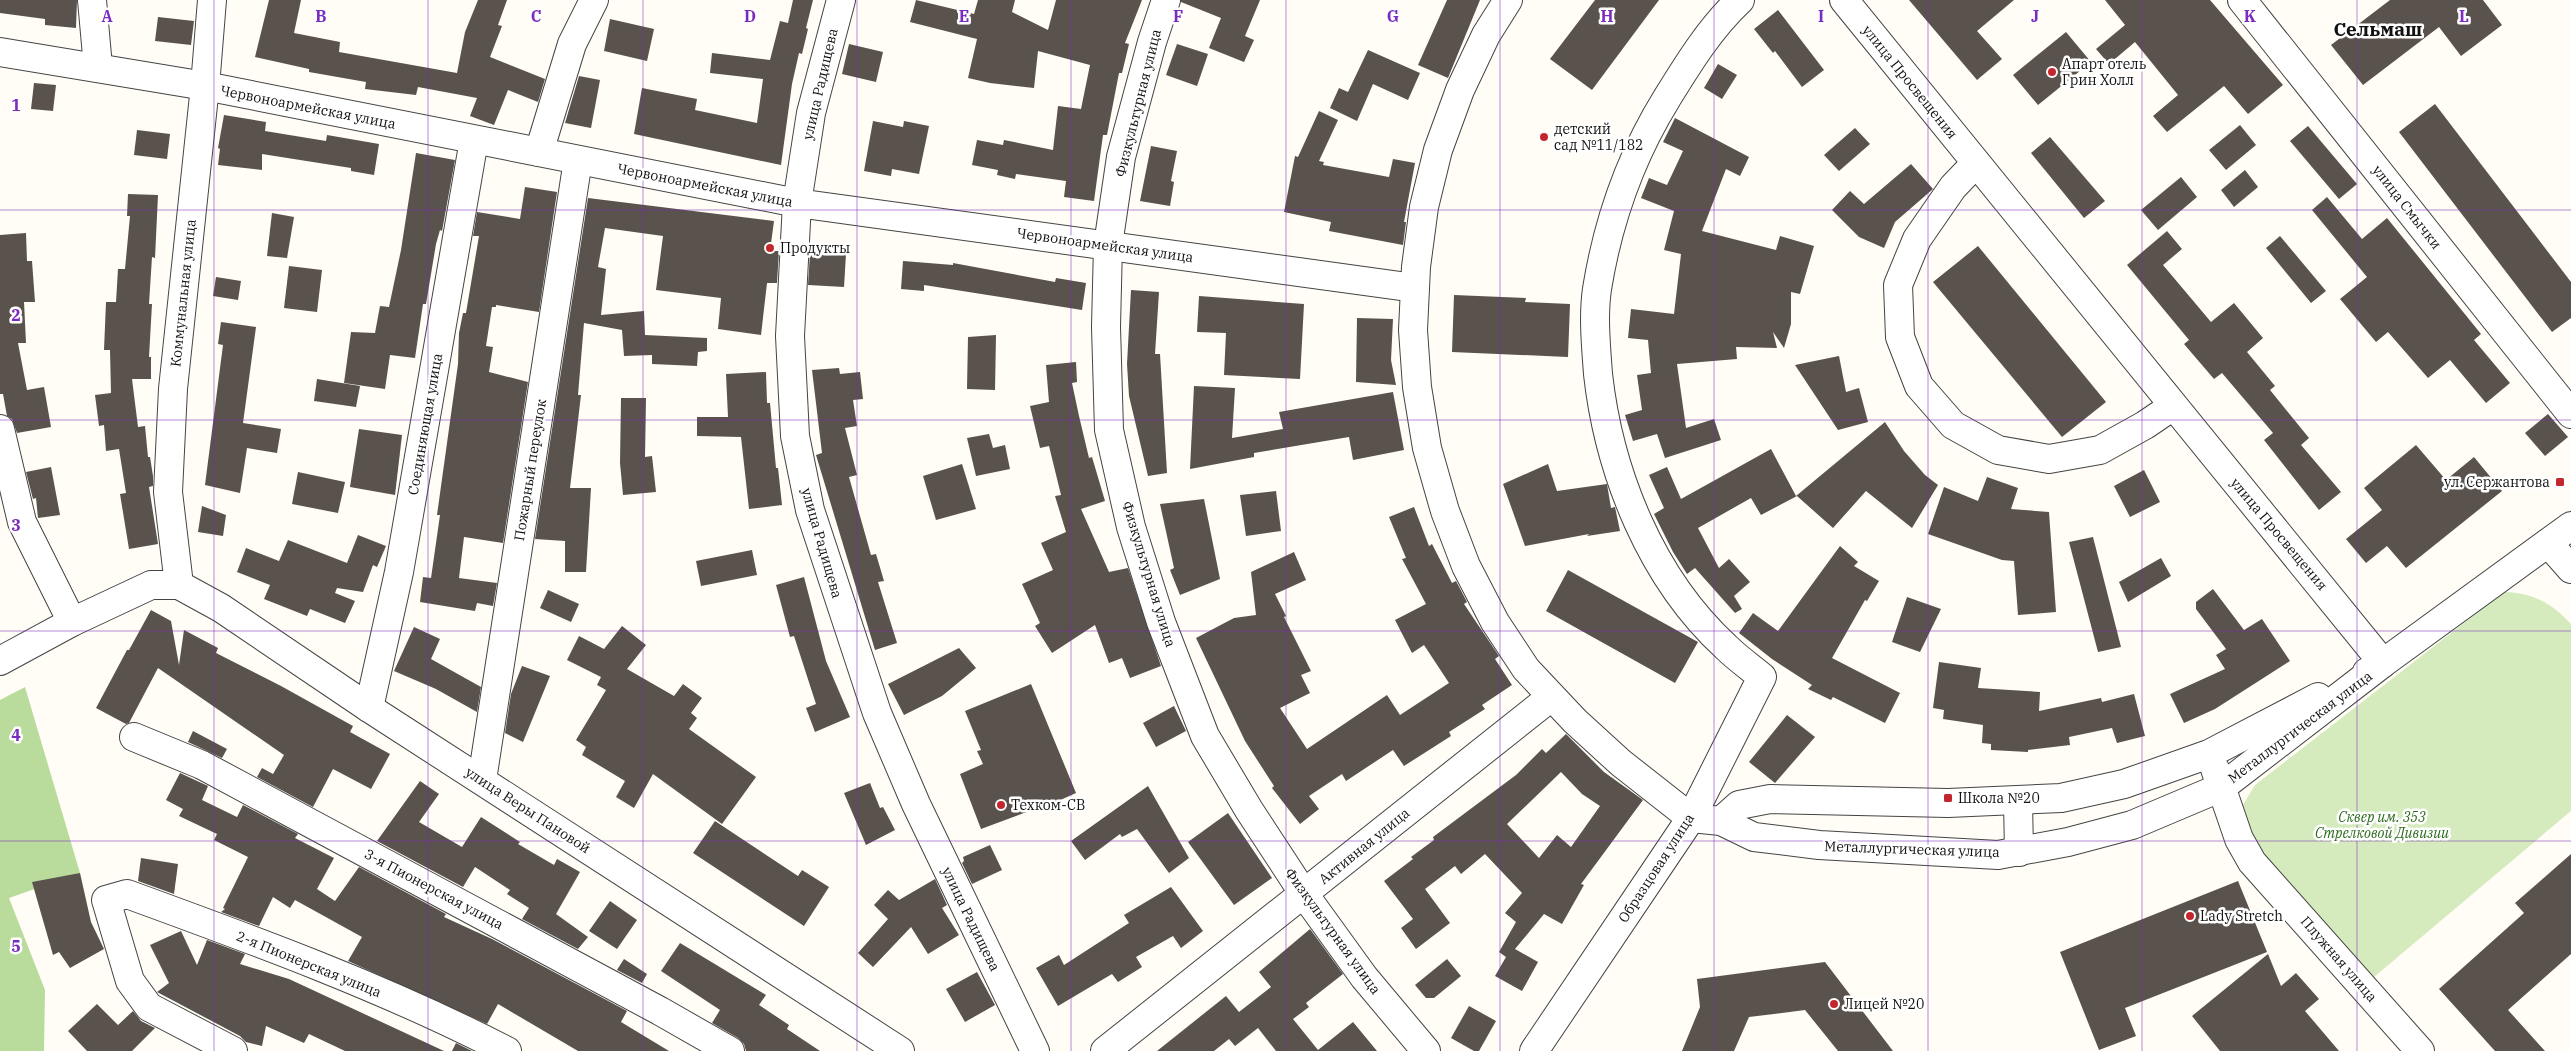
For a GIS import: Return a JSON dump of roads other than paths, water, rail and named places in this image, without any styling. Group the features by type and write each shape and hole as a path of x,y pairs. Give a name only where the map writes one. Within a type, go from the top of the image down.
{"street":[{"path":"92,0 98,67"},
{"name":"Коммунальная улица","path":"179,586 168,492 172,398 205,86 212,0"},
{"path":"539,152 572,44 594,0"},
{"name":"улица Радищева","path":"840,0 811,113 797,203 790,345 795,436 810,510 877,713 916,804 1035,1051"},
{"name":"Физкультурная улица","path":"1166,0 1152,42 1121,157 1108,245 1106,326 1109,430 1131,527 1161,622 1205,736 1249,810 1304,894 1364,977 1426,1051"},
{"path":"1508,0 1486,35 1460,90 1438,150 1424,207 1415,288 1413,330 1417,387 1427,448 1445,511 1466,566 1495,622 1526,669 1551,697 1620,763 1691,818"},
{"name":"Образцовая улица","path":"1534,1051 1691,818 1762,676 1725,647 1688,604 1658,561 1633,510 1614,457 1601,402 1596,347 1597,290 1625,182 1648,129 1688,63 1740,0"},
{"name":"улица Просвещения","path":"1844,0 2383,663"},
{"name":"улица Смычки","path":"2242,0 2571,414"},
{"name":"Червоноармейская улица","path":"0,52 205,86 797,203 1415,288"},
{"name":"Соединяющая улица","path":"369,708 399,572 474,140"},
{"name":"Пожарный переулок","path":"482,780 578,160"},
{"path":"1976,163 1953,187 1917,239 1898,285 1900,337 1918,386 1953,425 1998,450 2049,459 2100,450 2145,425 2173,406"},
{"path":"0,429 22,522 72,622 0,662"},
{"name":"Металлургическая улица","path":"1691,818 1721,821 1754,837 1819,846 1998,855 2019,852 2132,826 2222,787 2383,663 2571,526"},
{"path":"2548,543 2571,568"},
{"name":"улица Веры Пановой","path":"72,622 151,585 179,586 221,608 369,708 900,1051"},
{"name":"Металлургическая улица","path":"1721,821 1739,804 1770,799 1948,803 2018,801 2061,798 2124,784 2209,754 2383,663"},
{"name":"Активная улица","path":"1105,1051 1551,697"},
{"name":"3-я Пионерская улица","path":"134,737 202,765 660,1011 730,1051"},
{"name":"Плужная улица","path":"2209,754 2239,839 2252,862 2420,1051"},
{"path":"2018,801 2019,852"},
{"name":"2-я Пионерская улица","path":"233,1051 149,1007 130,981 106,900 127,894 270,946 447,1020 508,1051"}],"place":[{"name":"Апарт отель Грин Холл","path":"2052,72"},
{"name":"детский сад №11/182","path":"1544,137"},
{"name":"Продукты","path":"770,248"},
{"name":"ул. Сержантова","path":"2560,482"},
{"name":"Школа №20","path":"1948,798"},
{"name":"Техком-СВ","path":"1001,805"},
{"name":"Lady Stretch","path":"2190,916"},
{"name":"Лицей №20","path":"1834,1004"}],"district":[{"name":"Сельмаш","path":"2378,29"}],"park label":[{"name":"Сквер им. 353 Стрелковой Дивизии","path":"2382,826"}]}
